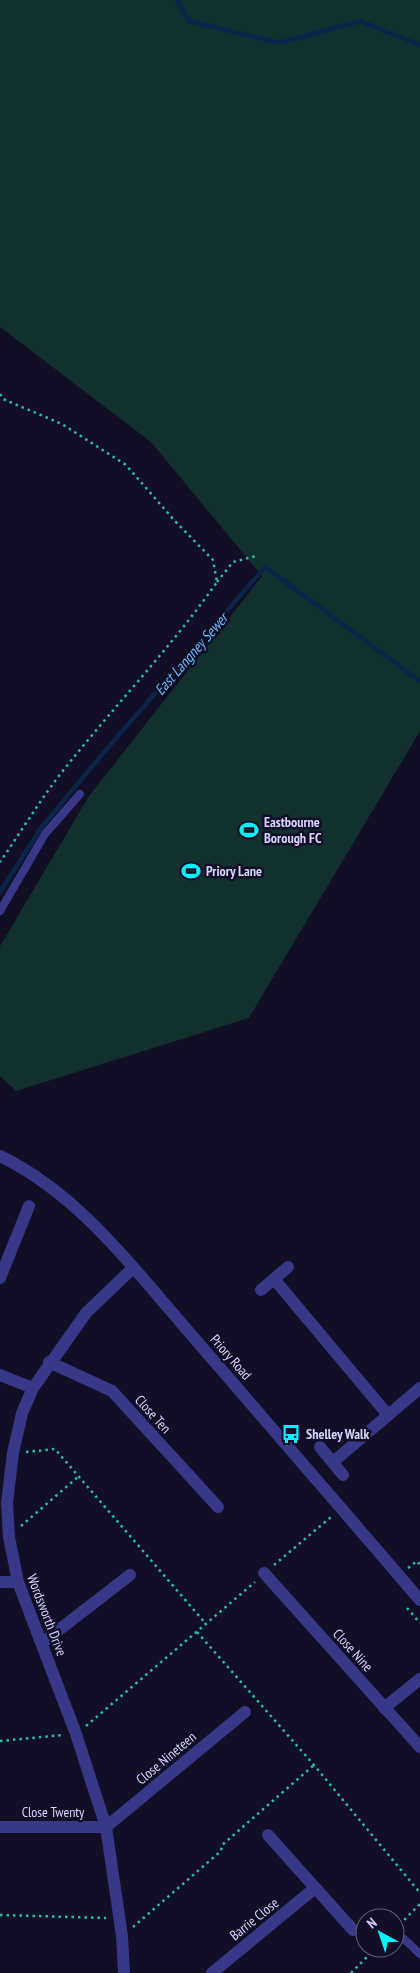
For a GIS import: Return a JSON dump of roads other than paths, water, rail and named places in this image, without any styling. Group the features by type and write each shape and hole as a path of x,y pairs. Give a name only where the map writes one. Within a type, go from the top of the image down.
{"street":[{"name":"Priory Road","path":"0,1156 41,1180 77,1208 133,1268 420,1600"},
{"path":"0,1278 29,1206"},
{"path":"261,1290 288,1267"},
{"name":"Wordsworth Drive","path":"124,1973 122,1936 106,1827 76,1734 18,1582 9,1537 7,1503 13,1453 22,1413 32,1388 86,1313 133,1268"},
{"path":"274,1279 388,1416"},
{"name":"Close Ten","path":"50,1362 112,1391 218,1507"},
{"path":"0,1375 32,1388"},
{"path":"333,1462 420,1388"},
{"path":"320,1447 343,1475"},
{"name":"Close Nine","path":"264,1573 420,1747"},
{"path":"42,1643 130,1575"},
{"path":"0,1582 18,1582"},
{"path":"384,1708 420,1679"},
{"name":"Close Nineteen","path":"106,1827 245,1712"},
{"name":"Close Twenty","path":"0,1827 106,1827"},
{"path":"268,1835 353,1930"},
{"name":"Barrie Close","path":"212,1973 315,1888"}],"lane":[{"path":"0,910 45,834 80,794"},
{"path":"405,1940 420,1954"}],"waterway":[{"path":"177,0 189,21 280,43 360,21 420,45"},
{"name":"East Langney Sewer","path":"0,892 41,828 105,751 265,567 420,681"}],"place":[{"name":"Eastbourne Borough FC","path":"249,830"},
{"name":"Priory Lane","path":"191,871"},
{"name":"Shelley Walk","path":"291,1434"}]}
